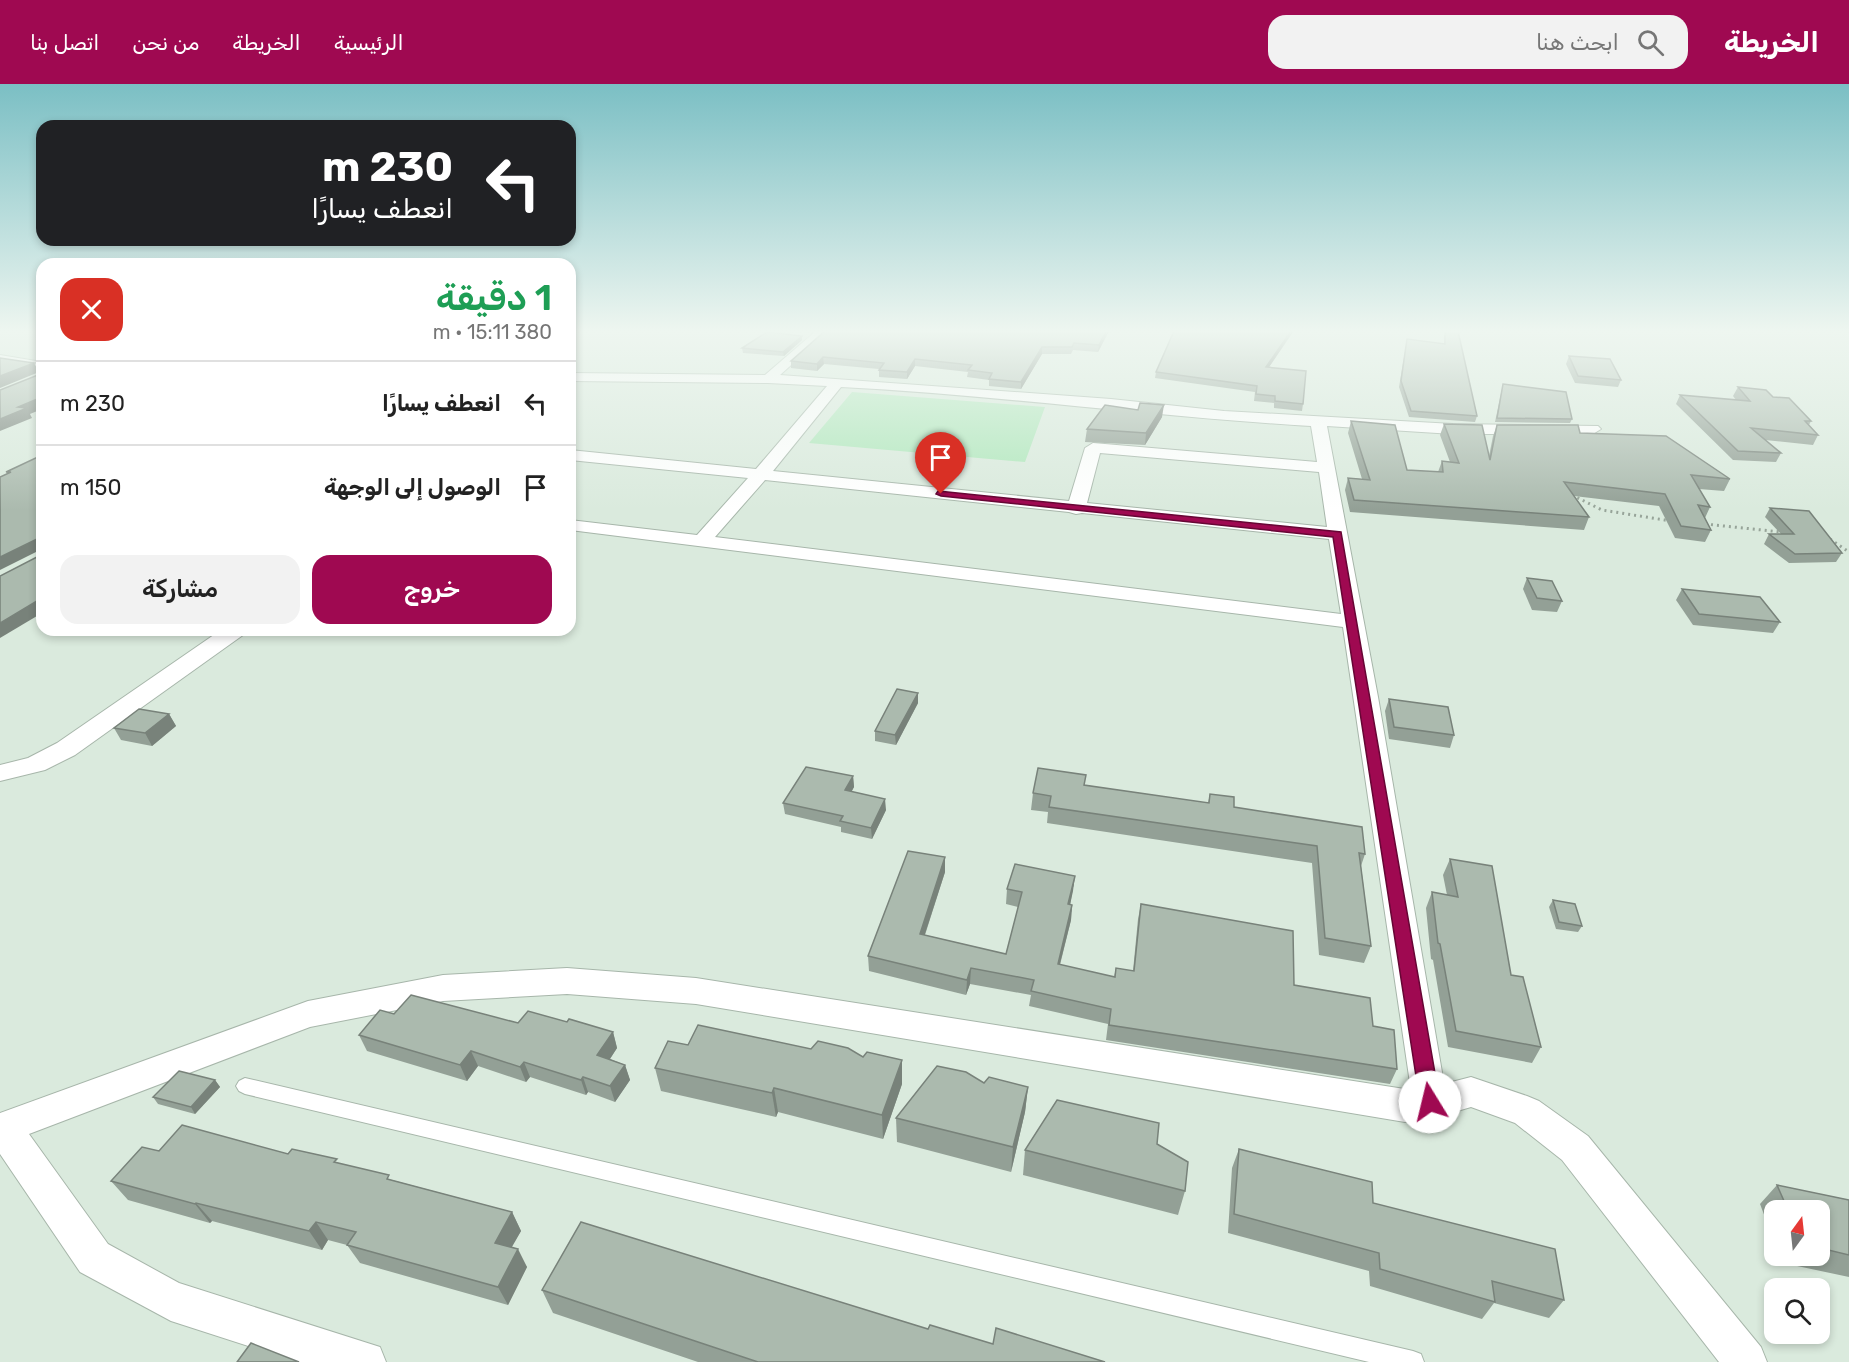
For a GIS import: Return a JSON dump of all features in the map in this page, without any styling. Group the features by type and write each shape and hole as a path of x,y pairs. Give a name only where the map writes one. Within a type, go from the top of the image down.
{"street":[{"path":"701,542 831,391"},
{"path":"942,391 1111,403 1224,416 1318,422 1453,429 1593,429"},
{"path":"1318,422 1353,622 1430,1102"},
{"path":"1076,509 1093,448 1326,468"},
{"path":"576,456 762,473 1076,509 1338,534"},
{"path":"576,526 1353,622"},
{"path":"0,774 36,764 66,749 226,636"},
{"path":"365,1362 171,1301 94,1258 2,1128 308,1014 443,988 567,981 696,992 1405,1106 1471,1092 1527,1112 1575,1148 1746,1362"}],"lane":[{"path":"245,1086 1413,1362"}],"path":[{"path":"1567,492 1602,510 1673,521"},
{"path":"1697,524 1789,532"},
{"path":"1824,536 1849,552"}],"green space":[{"path":"852,392 1045,407 1025,462 809,443"}],"building":[{"path":"0,391 36,391 36,400 18,407 27,408 0,419"},
{"path":"1256,391 1304,391 1303,404 1275,401 1275,396 1256,394"},
{"path":"1404,391 1471,391 1477,416 1411,411"},
{"path":"1502,391 1555,391 1566,392 1572,419 1497,418"},
{"path":"1741,391 1767,391 1773,397 1789,398 1811,421 1805,421 1818,435 1751,428 1781,453 1738,451 1680,395 1750,401"},
{"path":"1140,403 1164,405 1146,433 1087,429 1105,405 1138,410"},
{"path":"1351,421 1395,425 1407,470 1443,472 1442,461 1459,463 1444,424 1482,425 1490,460 1497,425 1578,425 1580,433 1666,436 1730,479 1691,475 1710,507 1698,505 1711,530 1681,526 1665,494 1564,482 1589,517 1354,500 1348,478 1370,480"},
{"path":"36,458 36,539 0,557 0,477 11,472 6,472"},
{"path":"1770,508 1809,511 1842,553 1795,554 1769,534 1794,534"},
{"path":"36,558 36,602 0,623 0,576"},
{"path":"1527,578 1552,581 1562,601 1537,598"},
{"path":"1682,589 1760,597 1780,622 1699,614"},
{"path":"897,689 918,693 895,735 875,731"},
{"path":"1389,699 1448,707 1454,735 1394,727"},
{"path":"139,709 169,714 145,733 114,728"},
{"path":"806,767 853,776 845,790 885,799 871,828 840,821 843,816 783,803"},
{"path":"1038,768 1086,775 1084,785 1209,803 1210,794 1234,797 1234,807 1362,827 1365,854 1359,853 1371,946 1325,938 1317,846 1049,807 1051,796 1033,793"},
{"path":"908,851 945,857 920,934 1006,954 1022,892 1007,889 1015,864 1075,876 1068,904 1072,905 1058,964 1115,977 1116,968 1134,971 1141,904 1293,931 1294,985 1370,998 1373,1026 1394,1030 1397,1069 1109,1025 1111,1009 1031,991 1034,980 971,968 967,980 868,956"},
{"path":"1450,859 1492,866 1511,975 1523,977 1541,1047 1456,1031 1438,943 1432,892 1458,897"},
{"path":"1553,900 1575,904 1582,926 1559,922"},
{"path":"411,995 518,1023 528,1011 567,1022 569,1019 613,1032 597,1055 625,1065 610,1086 583,1077 581,1080 524,1062 520,1067 471,1051 460,1065 359,1035 380,1010 394,1014"},
{"path":"698,1025 811,1049 818,1041 848,1048 863,1057 867,1052 902,1060 882,1115 774,1088 772,1093 655,1068 668,1041 688,1045"},
{"path":"937,1066 966,1072 984,1083 989,1077 1028,1087 1013,1147 896,1118"},
{"path":"179,1071 215,1080 191,1107 153,1097"},
{"path":"1057,1100 1159,1123 1157,1144 1188,1162 1185,1191 1025,1150"},
{"path":"182,1125 288,1154 292,1149 337,1159 334,1162 389,1175 387,1179 512,1212 495,1243 518,1249 498,1287 347,1245 356,1232 316,1222 309,1231 111,1181 142,1147 159,1151"},
{"path":"1239,1149 1372,1182 1373,1203 1555,1249 1564,1300 1492,1281 1495,1302 1380,1269 1379,1253 1234,1214"},
{"path":"1777,1185 1849,1200 1849,1255 1830,1250 1830,1200 1784,1200"},
{"path":"581,1222 928,1329 930,1325 993,1344 996,1328 1105,1362 758,1362 542,1290"},
{"path":"251,1343 299,1362 237,1362"}],"route":[{"path":"941,494 1338,534 1430,1102"}]}
